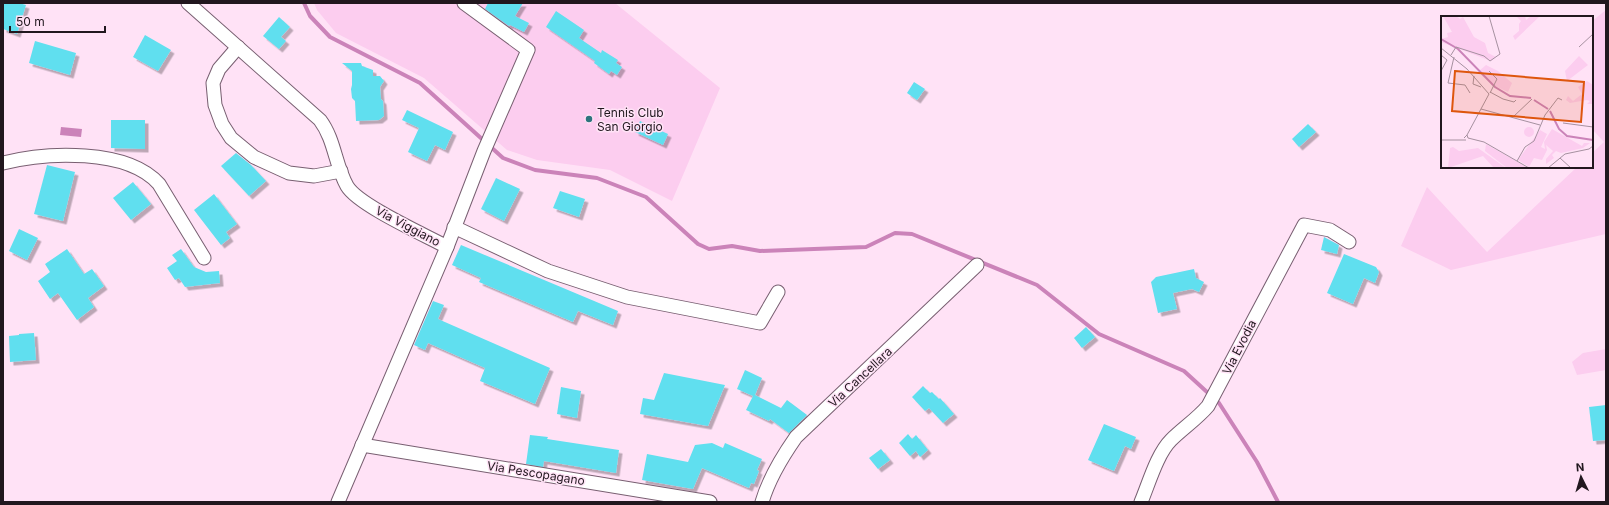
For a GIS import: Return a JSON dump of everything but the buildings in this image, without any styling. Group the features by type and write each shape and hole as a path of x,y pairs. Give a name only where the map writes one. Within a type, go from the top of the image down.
{"street":[{"name":"Via Viggiano","path":"188,3 320,120 329,136 348,188 358,198 447,247 338,502"},
{"path":"447,247 484,151 528,50 464,3"},
{"path":"238,47 219,69 213,84 215,105 222,124 231,138 241,148 254,157 289,173 314,176 341,171"},
{"path":"3,163 32,157 62,155 99,158 138,167 149,174 159,184 204,258"},
{"name":"Via Evodia","path":"1141,502 1164,449 1170,440 1194,421 1208,406 1304,225 1330,230 1349,242"},
{"path":"454,227 548,271 627,297 760,324 778,292"},
{"name":"Via Cancellara","path":"762,502 766,489 779,461 796,437 977,265"},
{"name":"Via Pescopagano","path":"362,445 710,502"}],"shaded area":[{"name":"Tennis Club San Giorgio","path":"314,3 615,3 720,88 672,201 610,170 537,160 507,150 424,78 336,33 317,10"},
{"path":"1606,10 1606,234 1451,270 1401,246 1427,187 1487,252 1576,168 1593,168 1593,152 1604,142 1593,130 1593,20"},
{"path":"61,127 82,129 81,137 60,135"},
{"path":"1606,349 1606,370 1577,375 1572,362 1583,353"}],"waterway":[{"path":"304,3 310,16 330,37 420,83 503,158 535,170 597,178 646,197 698,244 709,249 732,246 760,251 866,247 895,233 912,234 1037,285 1099,334 1184,371 1219,403 1257,462 1278,502"}],"place":[{"name":"Tennis Club San Giorgio","path":"589,119"}]}
